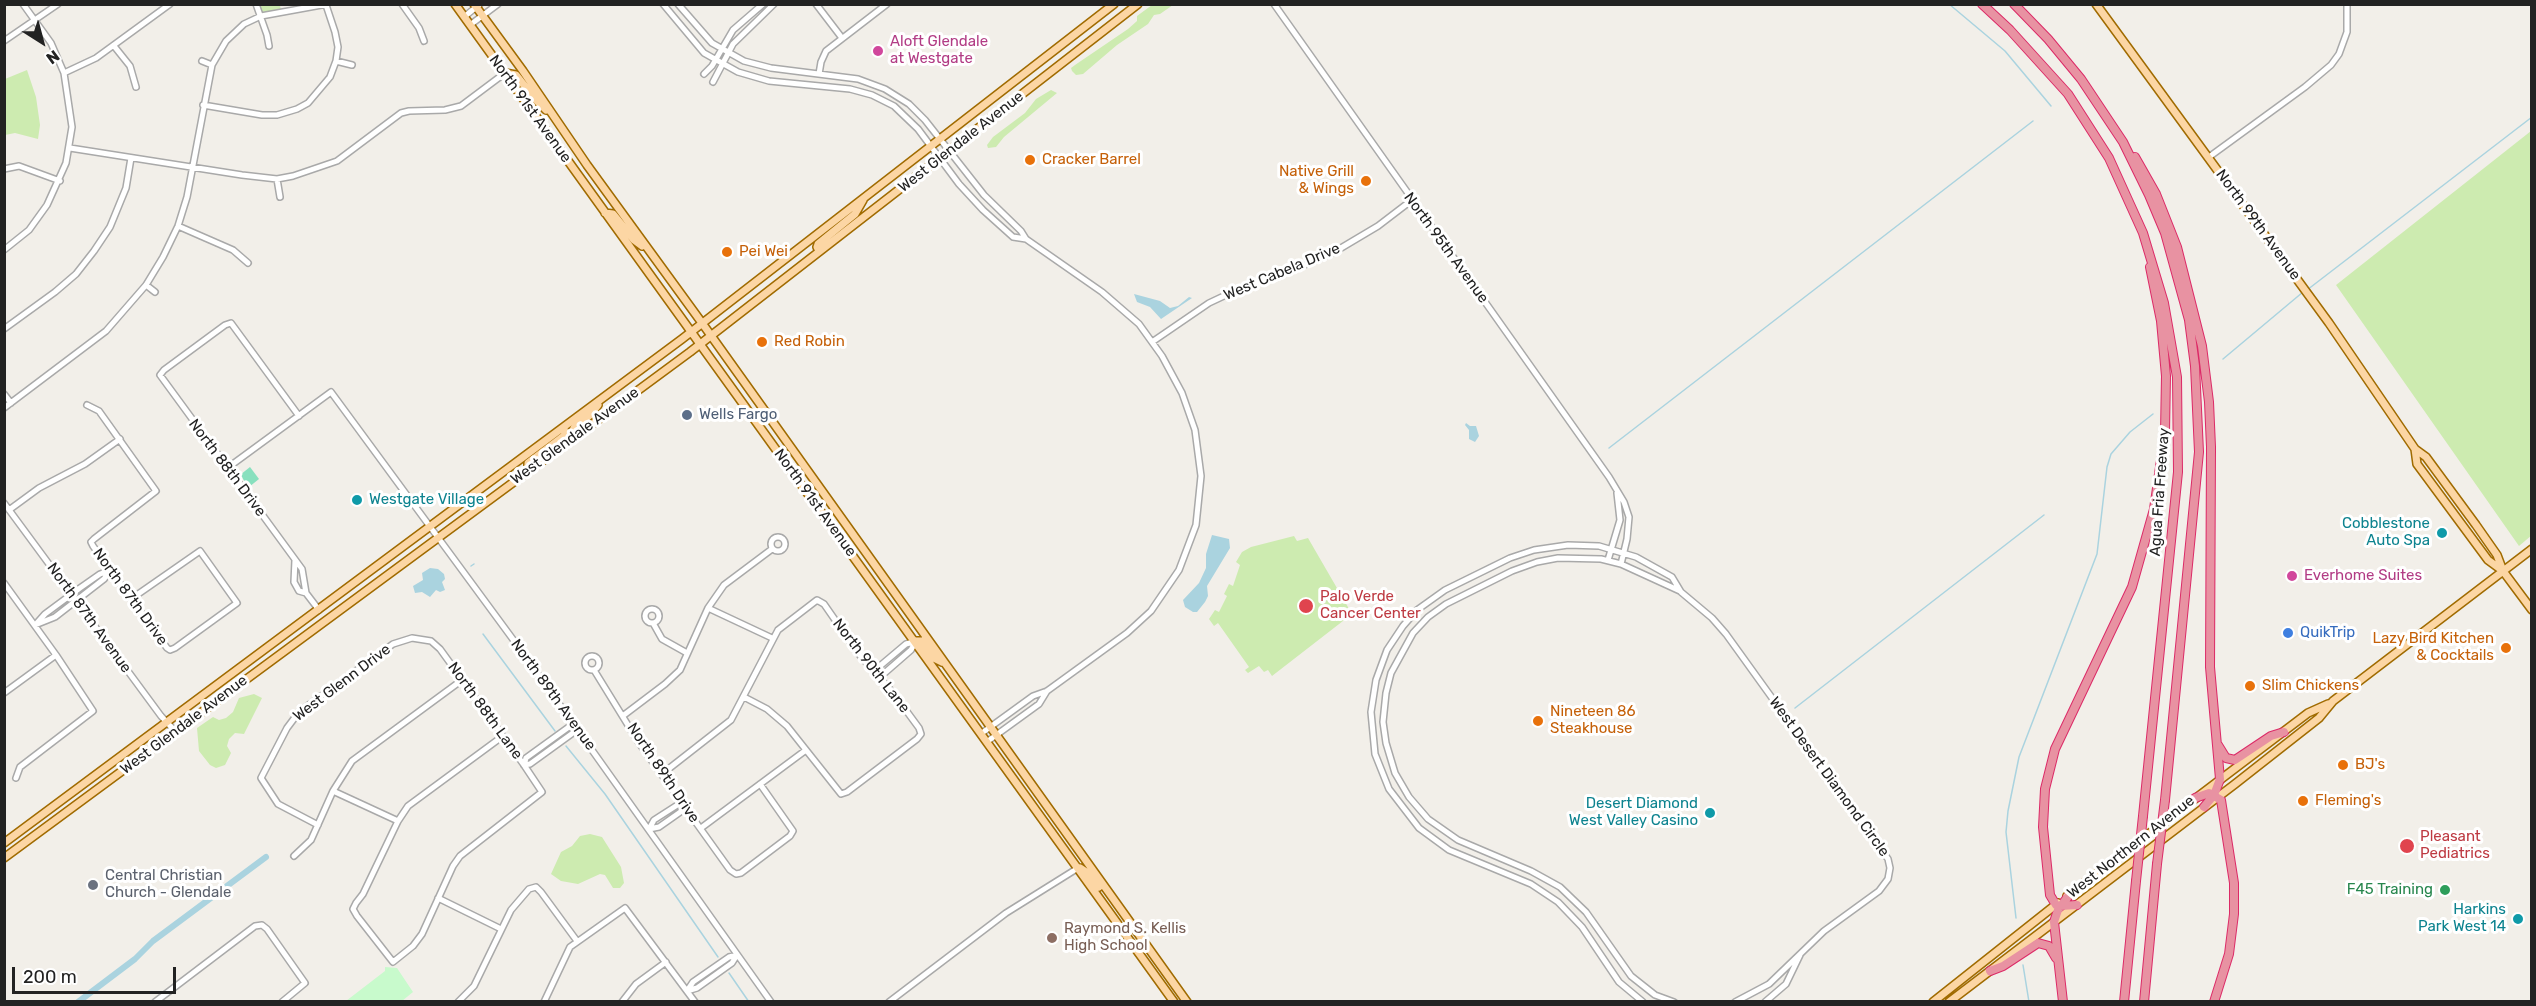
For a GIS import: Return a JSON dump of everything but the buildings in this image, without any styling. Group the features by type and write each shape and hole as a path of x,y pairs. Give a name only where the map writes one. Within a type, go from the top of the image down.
{"highway":[{"name":"Agua Fria Freeway","path":"1979,4 1995,16 2068,94 2122,184 2151,256 2164,303 2177,377 2178,472 2124,1002"},
{"path":"2014,4 2048,39 2081,79 2122,142 2150,195 2175,265 2189,320 2197,396 2199,452 2196,501 2144,1002"},
{"path":"2122,142 2141,165 2166,218 2189,288 2202,346 2209,402 2211,447 2210,667 2220,779 2216,796 2204,807"},
{"path":"2058,906 2049,886 2043,827 2045,789 2050,768 2070,717 2132,587 2150,529 2158,482 2164,432 2166,376 2158,304 2151,276 2151,256"},
{"path":"2216,740 2223,756 2235,760 2271,736 2284,732"},
{"path":"2195,798 2206,794 2216,796"},
{"path":"2214,1002 2229,954 2235,901 2224,813 2216,796"},
{"path":"2063,1002 2054,922 2058,906 2070,894"},
{"path":"2058,906 2077,905"},
{"path":"1990,971 2003,966 2034,944 2043,942 2053,950 2059,966"}],"main road":[{"name":"North 91st Avenue","path":"455,4 1174,1002"},
{"name":"West Glendale Avenue","path":"4,843 690,333 1114,4"},
{"name":"West Glendale Avenue","path":"4,858 699,345 1138,4"},
{"name":"North 99th Avenue","path":"2096,4 2313,301 2415,449 2426,457 2476,525 2497,555 2503,571 2532,610"},
{"name":"North 91st Avenue","path":"477,6 553,116 1187,1002"},
{"path":"505,73 516,75 534,98 553,116"},
{"path":"819,251 817,247 819,244 855,214 864,198"},
{"path":"605,213 613,214 634,240 649,250"},
{"path":"570,439 574,428 590,415 603,398"},
{"path":"528,470 528,463 565,435 564,427"},
{"name":"North 99th Avenue","path":"2415,449 2418,464 2423,471 2488,560 2503,571"},
{"path":"792,472 802,465"},
{"name":"West Northern Avenue","path":"2070,894 2308,713 2333,701 2532,549"},
{"path":"319,610 326,620"},
{"path":"916,641 921,640 934,658 944,663"},
{"name":"West Northern Avenue","path":"2216,796 2319,718 2333,701"},
{"name":"West Northern Avenue","path":"1949,1002 2204,807"},
{"path":"1078,868 1089,874 1106,897 1120,908"},
{"name":"West Northern Avenue","path":"1934,1002 2058,906"},
{"path":"1167,992 1175,986"}],"street":[{"path":"4,250 29,230 40,217 60,181 70,148 72,118 64,73 51,43 23,4"},
{"path":"4,41 58,4"},
{"path":"64,73 88,63 170,4"},
{"path":"256,4 269,46"},
{"path":"402,4 419,28 424,41"},
{"path":"470,25 498,4"},
{"path":"663,4 694,43 721,64 757,78 850,89 872,95 899,110 987,214 1013,237 1026,239"},
{"path":"678,4 702,34 728,54 756,65 858,79 893,93 921,115 984,195 1021,231 1026,239 1116,303 1152,342 1182,393 1197,437 1202,476 1194,533 1179,570 1151,611 1123,637 1047,691 1033,696 982,733"},
{"path":"704,74 733,30 763,4"},
{"path":"712,82 739,37 774,4"},
{"path":"816,4 842,38"},
{"path":"819,74 824,54 887,4"},
{"name":"North 95th Avenue","path":"1274,4 1587,443 1624,502 1629,517 1621,564"},
{"path":"2209,157 2305,87 2331,65 2339,54 2347,32 2347,4"},
{"path":"4,408 106,330 146,285 178,226 192,169 203,105 212,65 226,41 244,24 261,16 326,5 338,46 336,61 330,77 317,95 297,109 277,115 262,115 203,105"},
{"path":"464,17 477,6"},
{"path":"114,46 130,66 136,87"},
{"path":"202,61 212,65"},
{"path":"336,61 352,65"},
{"path":"70,148 192,169 278,179 311,171 337,161 401,113 445,110 461,106 505,73"},
{"path":"4,329 76,274 94,251 110,226 126,188 131,158"},
{"path":"4,169 19,166 60,181"},
{"path":"278,179 280,198"},
{"name":"West Cabela Drive","path":"1152,342 1209,303 1245,286 1336,251 1378,226 1412,200"},
{"path":"178,226 233,250 248,263"},
{"path":"146,285 154,292"},
{"name":"North 88th Drive","path":"299,416 231,323 216,331 159,375 226,469 302,569 306,593 319,610"},
{"name":"North 89th Avenue","path":"299,416 331,392 649,829 771,1002"},
{"path":"4,394 11,403"},
{"path":"9,510 39,488 85,464 120,439 99,411 87,405"},
{"path":"226,469 299,416"},
{"name":"North 87th Drive","path":"120,439 156,491 92,542 110,571 131,599 170,650 237,603 200,551 131,599"},
{"name":"North 95th Avenue","path":"1608,561 1620,520 1617,491"},
{"name":"North 87th Avenue","path":"4,503 166,722 175,731"},
{"name":"West Desert Diamond Circle","path":"1643,1002 1619,982 1570,913 1547,894 1516,878 1466,858 1441,845 1419,828 1398,803 1382,776 1373,743 1371,712 1376,680 1387,650 1403,626 1417,610 1445,590 1510,558 1534,550 1568,545 1612,549 1662,569 1672,577 1681,591 1712,618 1726,634 1882,849 1890,864 1888,879 1879,891 1824,931 1769,984 1735,1002"},
{"path":"624,715 680,670 708,608 724,585 772,549"},
{"name":"West Desert Diamond Circle","path":"1670,1001 1655,995 1625,969 1592,920 1577,902 1551,880 1450,836 1428,819 1409,798 1395,773 1386,743 1383,722 1387,685 1395,662 1413,633 1428,617 1455,598 1537,562 1569,557 1621,564 1681,591"},
{"path":"295,560 294,582 304,580"},
{"path":"35,626 55,617 73,597 100,574 110,571"},
{"name":"North 88th Drive","path":"294,582 299,591 306,593"},
{"path":"4,583 57,655 93,711 20,766 16,778"},
{"path":"35,626 50,610 73,597"},
{"name":"North 90th Lane","path":"772,638 778,630 817,600 824,604 913,719 921,734 841,794 806,750"},
{"path":"662,774 731,720 772,638 708,608"},
{"path":"50,610 55,617"},
{"path":"653,623 662,639 687,653"},
{"name":"North 88th Lane","path":"421,638 440,648 542,792 468,848 453,866 438,898"},
{"name":"West Glenn Drive","path":"318,825 278,804 261,778 270,765 287,728 299,712 393,644 403,639 421,638"},
{"path":"874,671 906,644 916,641"},
{"path":"880,677 911,650 916,641"},
{"path":"4,693 57,655"},
{"name":"North 89th Drive","path":"594,670 624,715 639,743 736,874 741,873 790,836 793,831 760,784"},
{"path":"294,856 311,840 333,790 347,767 358,755 462,680"},
{"path":"988,741 1039,704 1047,691"},
{"path":"701,828 806,750 788,726 767,709 744,697"},
{"path":"524,765 530,764 575,727"},
{"path":"501,929 438,898 417,940 393,962 353,909 408,806 503,736"},
{"path":"333,790 398,821"},
{"path":"649,829 654,820 682,802"},
{"path":"649,829 659,827 686,808"},
{"path":"1516,878 1520,866"},
{"path":"889,1002 1006,913 1078,868"},
{"path":"458,1002 474,986 518,899 529,889 536,887 577,941"},
{"path":"544,1002 570,947 625,908 695,1002"},
{"path":"155,1002 255,926 262,925 305,983 282,1002"},
{"name":"West Desert Diamond Circle","path":"1765,1002 1786,984 1800,953"},
{"path":"687,991 697,988 732,963 737,954"},
{"path":"622,1002 636,984 666,962"},
{"path":"1649,1002 1655,995"}],"green space":[{"path":"256,5 280,5 281,11 261,16"},
{"path":"1152,5 1173,5 1160,14 1154,15 1148,24 1117,45 1083,74 1076,75 1072,71 1071,68 1075,65 1128,29 1137,21 1137,16"},
{"path":"27,70 36,97 40,125 38,139 15,133 5,135 5,79"},
{"path":"1051,90 1057,93 1004,137 996,147 988,148 987,145 993,137 1025,113 1036,99"},
{"path":"2531,131 2532,535 2519,546 2336,285"},
{"path":"250,467 259,479 249,487 240,475"},
{"path":"1294,536 1297,541 1308,538 1352,614 1272,676 1268,670 1264,672 1259,666 1248,673 1245,670 1249,667 1218,623 1214,626 1209,619 1215,610 1219,612 1227,596 1224,594 1229,584 1233,586 1240,565 1236,562 1242,552 1251,547"},
{"path":"254,694 262,698 244,734 235,733 229,739 227,746 231,753 225,765 216,768 210,765 199,751 197,728 213,717 219,720 226,718 233,712 239,698"},
{"path":"590,834 602,837 621,867 624,883 620,888 613,888 605,875 600,874 578,884 561,881 551,874 561,852 572,846 580,836"},
{"path":"385,967 397,968 413,992 402,1001 346,1001 385,971"}],"water":[{"path":"1134,294 1160,301 1170,308 1178,306 1189,297 1192,298 1161,319 1150,307 1137,302"},
{"path":"1466,423 1476,426 1479,436 1475,442 1469,439"},
{"path":"1212,535 1229,539 1230,548 1207,586 1208,596 1205,602 1197,612 1193,612 1185,607 1183,600 1199,583 1206,568 1206,554"},
{"path":"430,568 438,569 444,574 445,579 442,582 445,590 440,592 436,590 430,597 422,592 415,593 413,586 423,580 422,573"}],"waterway":[{"path":"1949,4 2005,51 2051,106"},
{"path":"2307,290 2532,117"},
{"path":"1609,448 2033,121"},
{"path":"2223,359 2303,292"},
{"path":"2016,918 2006,832 2019,757 2097,554 2107,467 2111,454 2130,432 2153,414"},
{"path":"1795,708 2044,515"},
{"path":"483,634 555,731"},
{"path":"566,746 605,794 718,957"},
{"path":"78,1002 135,959 153,941 266,857"},
{"path":"2023,965 2029,1002"},
{"path":"729,973 749,1002"}],"place":[{"name":"Aloft Glendale at Westgate","path":"878,51"},
{"name":"Cracker Barrel","path":"1030,160"},
{"name":"Native Grill & Wings","path":"1366,181"},
{"name":"Pei Wei","path":"727,252"},
{"name":"Red Robin","path":"762,342"},
{"name":"Wells Fargo","path":"687,415"},
{"name":"Westgate Village","path":"357,500"},
{"name":"Cobblestone Auto Spa","path":"2442,533"},
{"name":"Everhome Suites","path":"2292,576"},
{"name":"Palo Verde Cancer Center","path":"1306,606"},
{"name":"QuikTrip","path":"2288,633"},
{"name":"Lazy Bird Kitchen & Cocktails","path":"2506,648"},
{"name":"Slim Chickens","path":"2250,686"},
{"name":"Nineteen 86 Steakhouse","path":"1538,721"},
{"name":"BJ's","path":"2343,765"},
{"name":"Fleming's","path":"2303,801"},
{"name":"Desert Diamond West Valley Casino","path":"1710,813"},
{"name":"Pleasant Pediatrics","path":"2407,846"},
{"name":"Central Christian Church - Glendale","path":"93,885"},
{"name":"F45 Training","path":"2445,890"},
{"name":"Harkins Park West 14","path":"2518,919"},
{"name":"Raymond S. Kellis High School","path":"1052,938"}]}
